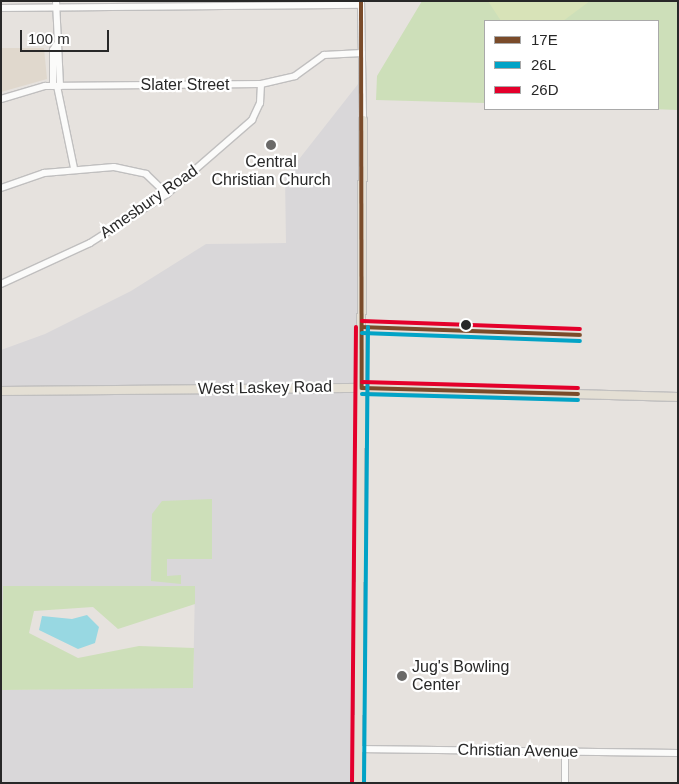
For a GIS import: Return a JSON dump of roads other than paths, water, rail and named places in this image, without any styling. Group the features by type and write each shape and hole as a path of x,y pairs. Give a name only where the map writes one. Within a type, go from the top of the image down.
{"main road":[{"path":"358,783 362,388 362,120"},
{"name":"West Laskey Road","path":"1,391 362,388 678,397"}],"street":[{"path":"1,8 56,4 361,3 362,120"},
{"path":"56,4 56,45 53,50 57,86 74,168"},
{"name":"Slater Street","path":"1,99 21,91 57,86 261,84 295,76 324,55 362,53"},
{"name":"Amesbury Road","path":"1,284 90,243 167,194 252,120 260,103 261,84"},
{"path":"1,188 30,177 74,168 131,168 157,181 167,194"},
{"name":"Christian Avenue","path":"358,749 678,753"},
{"path":"564,783 565,752"}],"water":[{"path":"87,615 99,627 95,643 78,649 39,630 42,616 72,619"}],"place":[{"name":"Central Christian Church","path":"271,145"},
{"name":"Jug's Bowling Center","path":"402,676"}]}
